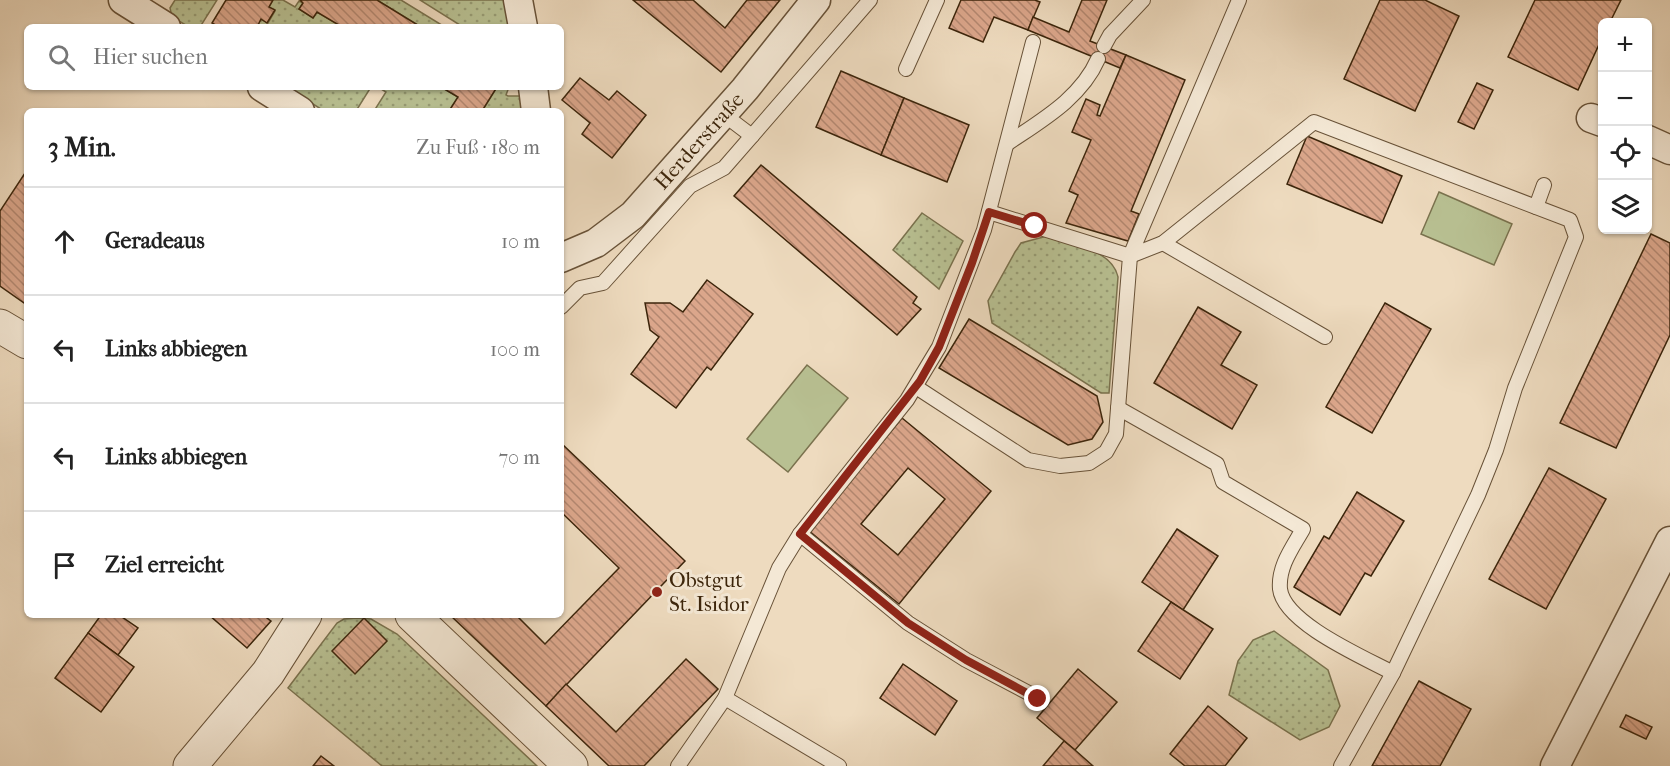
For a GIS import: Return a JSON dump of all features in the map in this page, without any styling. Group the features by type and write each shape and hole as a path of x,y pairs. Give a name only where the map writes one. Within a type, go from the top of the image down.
{"street":[{"path":"123,0 161,24"},
{"path":"518,0 522,24"},
{"name":"Herderstraße","path":"565,250 596,243 633,215 723,114 816,0"},
{"path":"267,90 295,108"},
{"path":"533,90 536,108"},
{"path":"1652,142 1670,150"},
{"path":"0,326 24,340"},
{"path":"1555,766 1670,541"},
{"path":"190,766 268,673 303,618"},
{"path":"415,618 571,766"}],"lane":[{"path":"564,304 580,288 603,283 690,186 718,173 870,0"},
{"path":"906,69 937,0"},
{"path":"1008,143 1053,112 1080,89 1094,70 1110,34 1143,0"},
{"path":"915,387 1028,460 1060,466 1089,463 1106,452 1116,434 1130,256 1239,0"},
{"path":"678,766 725,698 779,568 800,534 915,387 939,347 989,212 1034,42"},
{"path":"723,114 752,136"},
{"path":"989,212 1130,256 1163,243 1314,122 1570,220 1576,237 1515,388 1496,450 1478,495 1393,673 1341,766"},
{"path":"1536,207 1544,185"},
{"path":"1163,243 1325,337"},
{"path":"1118,408 1217,464 1223,482 1303,529 1283,563 1280,587 1283,602 1294,616 1317,632 1393,673"},
{"path":"800,534 908,623 966,660 1038,699"},
{"path":"725,698 839,766"}],"green space":[{"path":"175,0 217,0 202,24 184,24 172,17 170,8"},
{"path":"273,0 283,0 295,7 299,1 303,3 299,9 313,18 317,12 337,24 258,24 261,19 268,23 275,11 269,7"},
{"path":"377,0 401,0 440,24 416,24"},
{"path":"420,0 507,0 512,24 458,24"},
{"path":"291,90 369,90 358,108 319,108"},
{"path":"383,90 446,90 458,97 451,108 376,108 386,92"},
{"path":"495,90 508,90 506,95 508,96 524,96 524,108 484,108"},
{"path":"1439,192 1512,224 1494,265 1421,234"},
{"path":"922,213 963,241 939,289 893,250"},
{"path":"1047,236 1099,254 1108,260 1118,277 1109,393 1101,393 992,323 988,301 1015,252 1021,243"},
{"path":"807,365 848,398 788,472 747,439"},
{"path":"344,619 371,619 397,634 537,766 382,766 288,688 337,623"},
{"path":"1274,631 1328,670 1340,706 1329,727 1300,740 1229,695 1238,661 1253,640"}],"building":[{"path":"226,0 273,0 269,7 275,10 267,23 261,19 258,24 212,23"},
{"path":"300,0 377,0 416,24 337,24 317,12 313,18 299,9 303,3"},
{"path":"633,0 693,0 725,28 747,0 780,0 721,72"},
{"path":"961,0 1035,0 1040,2 1028,30 994,17 983,42 949,28"},
{"path":"1082,0 1107,0 1090,41 1126,55 1120,68 1028,30 1033,17 1069,32"},
{"path":"1380,0 1425,0 1459,16 1415,111 1344,79"},
{"path":"1535,0 1621,0 1612,18 1598,18 1598,47 1578,90 1508,57"},
{"path":"1126,55 1185,80 1131,211 1139,214 1128,241 1066,223 1078,195 1069,191 1091,140 1072,132 1086,99 1100,105 1097,115 1100,116"},
{"path":"841,71 904,98 881,155 816,127"},
{"path":"580,78 609,100 617,91 646,115 612,158 582,134 590,123 562,100"},
{"path":"1477,83 1493,90 1474,129 1458,122"},
{"path":"446,90 495,90 484,108 451,108 458,97"},
{"path":"904,98 969,125 947,182 881,155"},
{"path":"1307,136 1402,176 1382,223 1287,184"},
{"path":"761,165 917,297 913,303 921,309 897,335 734,196"},
{"path":"24,175 24,303 0,286 0,211"},
{"path":"1651,234 1670,243 1670,335 1616,448 1560,423"},
{"path":"707,280 753,314 711,370 707,367 676,408 631,374 659,337 650,330 645,303 670,303 683,312"},
{"path":"1385,303 1431,329 1372,433 1326,407"},
{"path":"1198,307 1241,332 1221,365 1257,385 1232,429 1154,383"},
{"path":"969,319 1097,396 1103,422 1092,439 1068,445 939,368"},
{"path":"902,418 991,491 899,604 809,531","holes":["908,468 945,499 898,555 861,524"]},
{"path":"564,446 685,561 546,706 453,618 519,618 545,644 619,568 564,515"},
{"path":"1549,468 1606,499 1546,609 1489,579"},
{"path":"1357,492 1404,521 1371,576 1365,573 1340,615 1294,587 1324,536 1329,539"},
{"path":"1177,529 1218,556 1183,610 1142,582"},
{"path":"1171,602 1213,629 1180,679 1138,651"},
{"path":"99,618 123,618 138,628 118,655 88,633"},
{"path":"212,618 267,618 271,621 247,648"},
{"path":"364,618 387,641 355,674 332,651"},
{"path":"88,633 134,667 101,712 55,678"},
{"path":"686,659 718,689 644,766 609,766 546,706 566,684 616,732"},
{"path":"903,664 957,701 935,735 880,698"},
{"path":"1078,669 1117,702 1075,750 1037,718"},
{"path":"1419,681 1471,709 1440,766 1372,766"},
{"path":"1208,706 1247,738 1225,766 1185,766 1170,754"},
{"path":"1626,715 1652,727 1646,739 1620,727"},
{"path":"1064,741 1075,750 1093,766 1043,766"},
{"path":"321,756 334,766 313,766"}],"place":[{"name":"Obstgut St. Isidor","path":"657,592"}],"route":[{"path":"1035,226 989,212 939,347 920,381 800,534 908,623 966,660 1038,699"}]}
